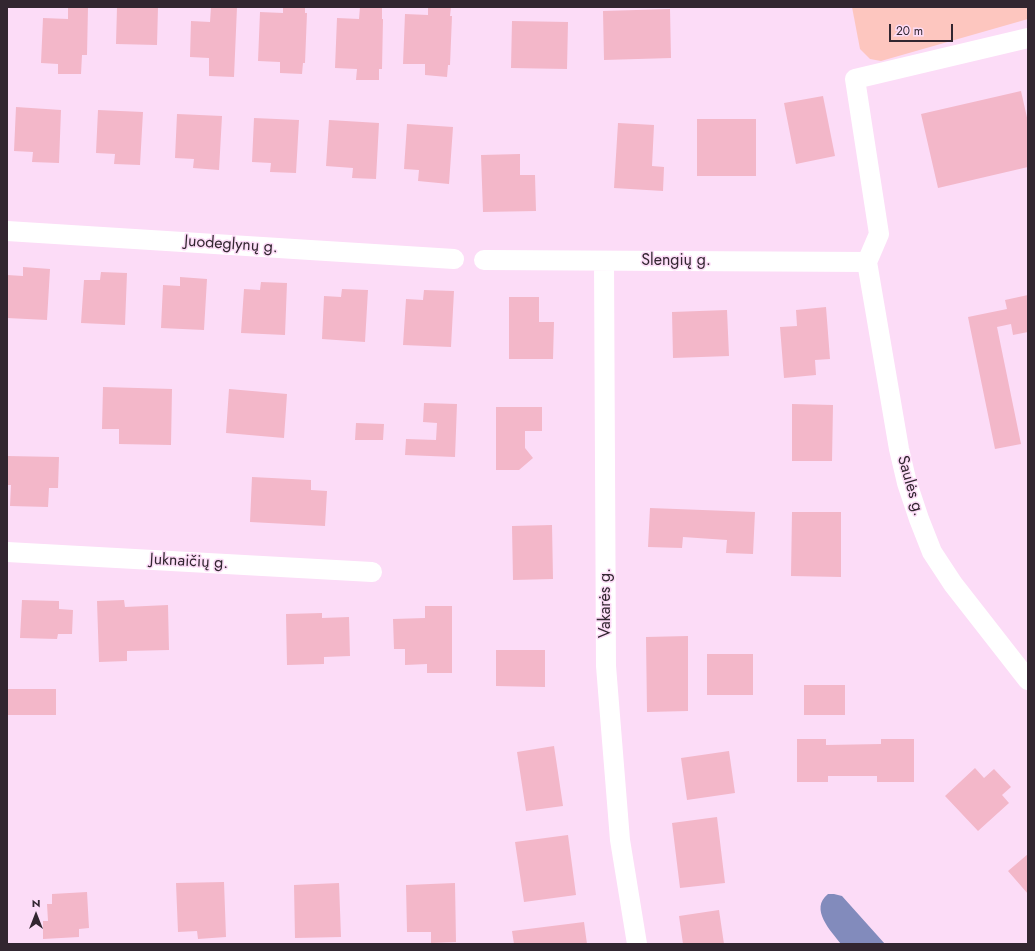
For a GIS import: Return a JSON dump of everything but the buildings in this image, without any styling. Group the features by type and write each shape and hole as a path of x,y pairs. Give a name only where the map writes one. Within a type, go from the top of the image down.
{"street":[{"path":"867,262 879,234 855,79 1028,38"},
{"name":"Juodeglynų g.","path":"7,231 454,259"},
{"name":"Slengių g.","path":"484,260 867,262"},
{"name":"Vakarės g.","path":"604,261 606,666 620,840 637,944"},
{"name":"Saulės g.","path":"867,262 899,449 907,483 919,519 932,552 953,584 1028,680"},
{"name":"Juknaičių g.","path":"7,552 372,572"}],"shaded area":[{"path":"852,7 1028,7 1028,19 881,61 870,59 860,49"}],"water":[{"path":"828,894 842,896 885,944 841,944 827,926 821,913 823,900"}]}
